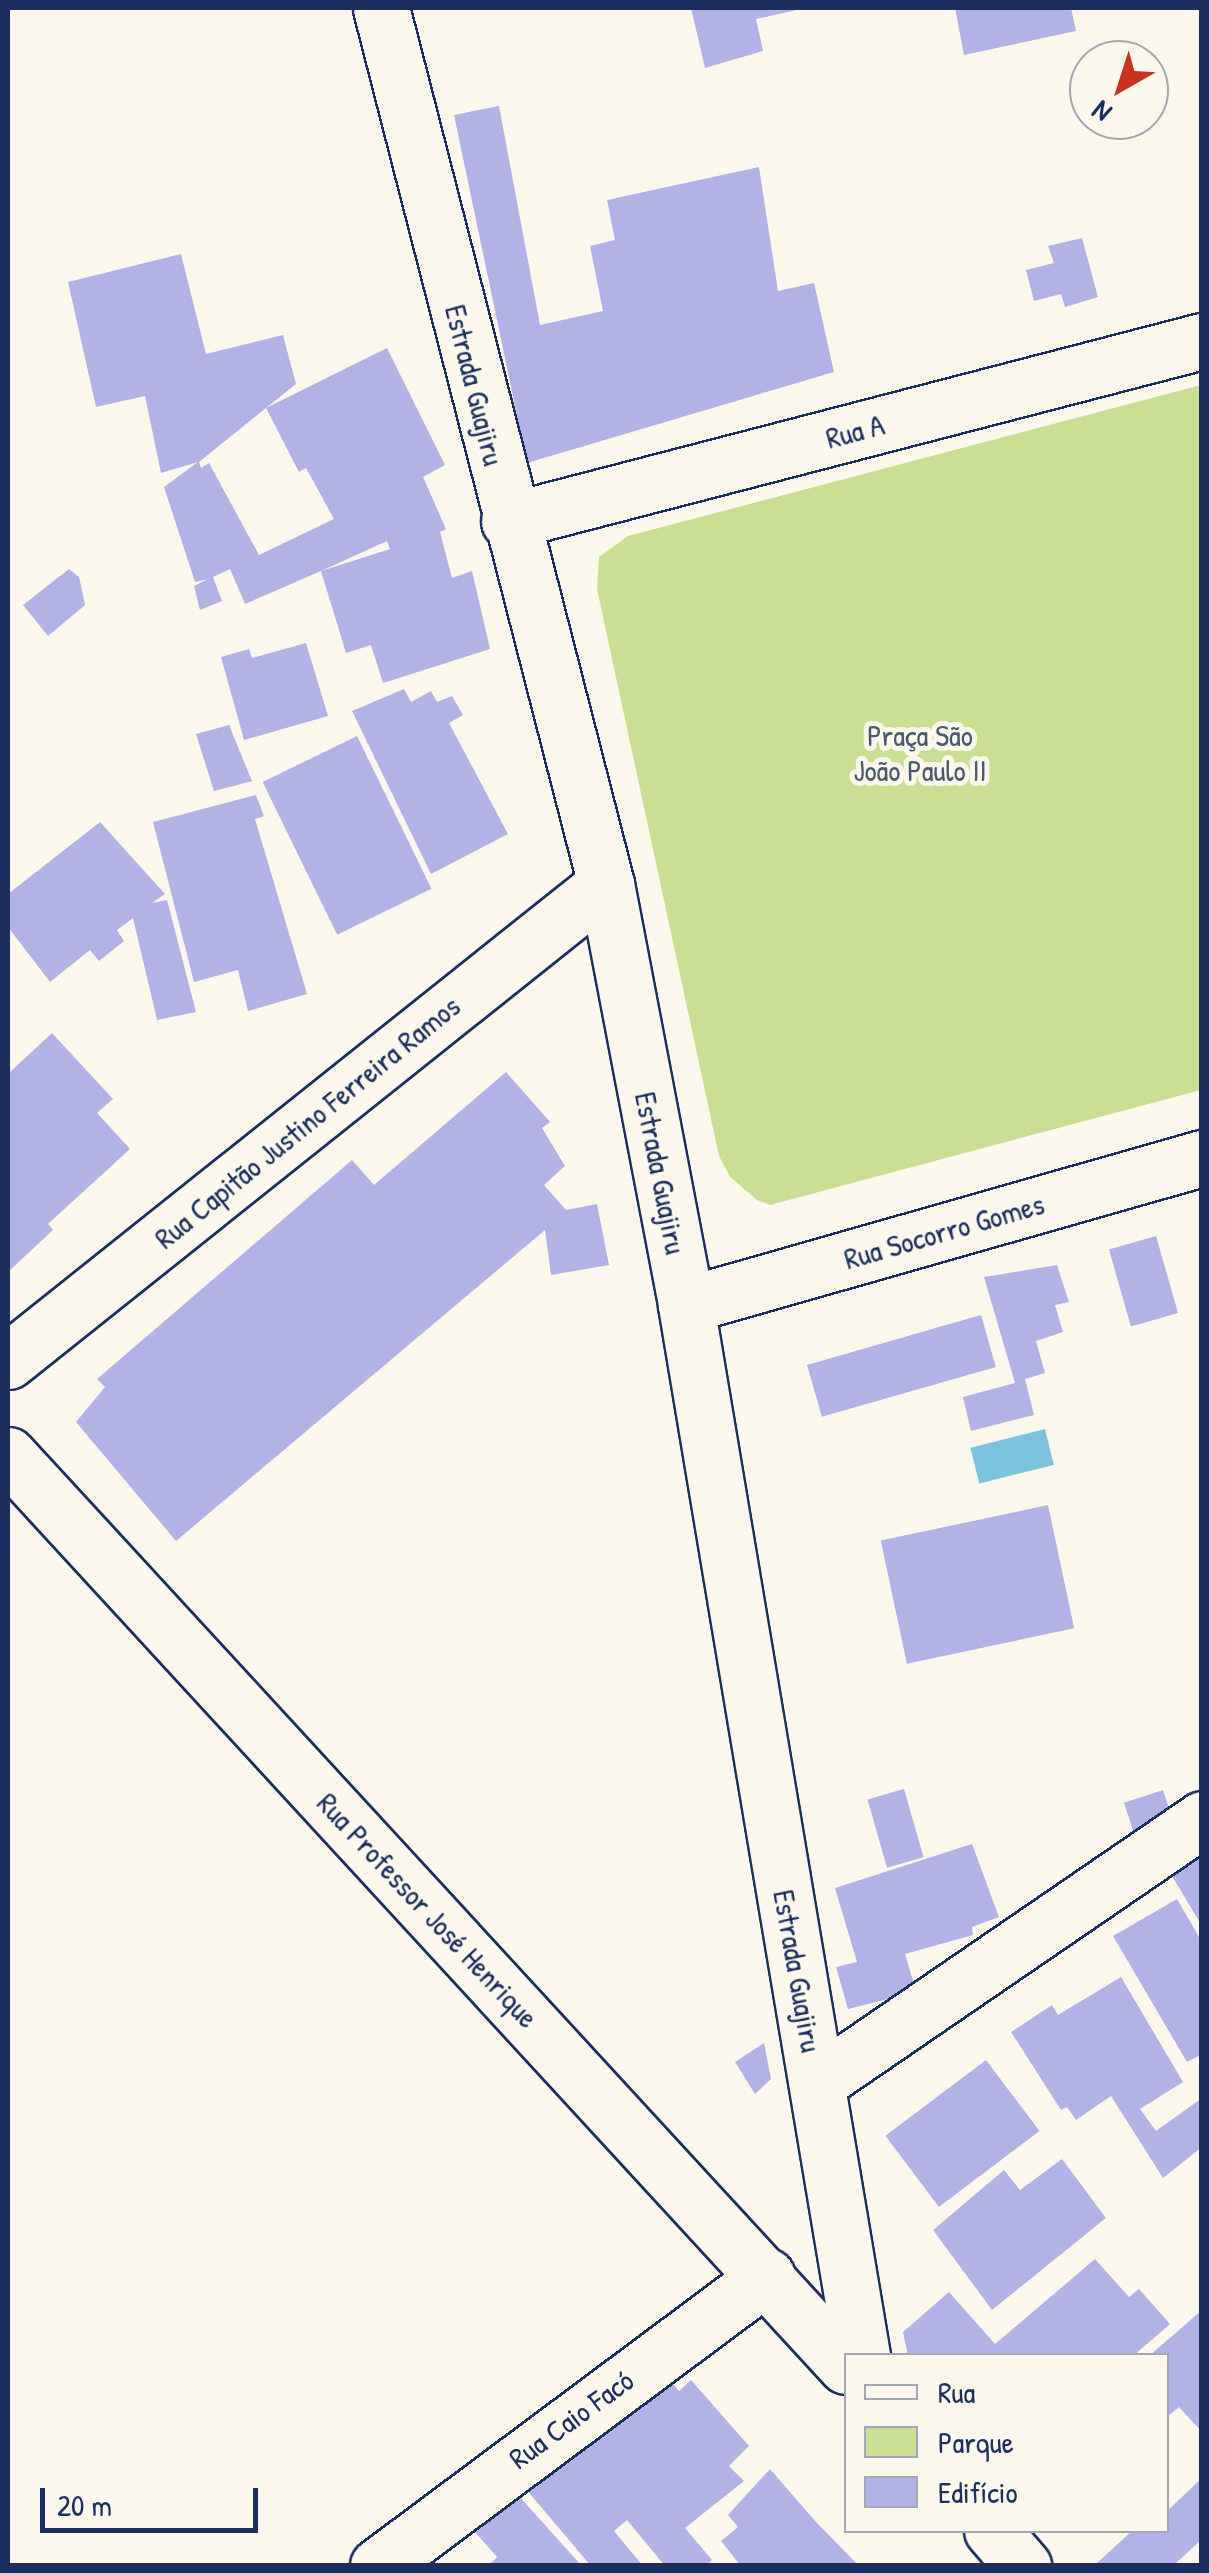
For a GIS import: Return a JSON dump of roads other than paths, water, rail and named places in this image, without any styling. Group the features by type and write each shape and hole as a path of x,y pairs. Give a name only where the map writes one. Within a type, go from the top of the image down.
{"street":[{"name":"Estrada Guajiru","path":"381,8 509,521 606,884 686,1304 862,2353"},
{"name":"Rua A","path":"509,521 1202,341"},
{"name":"Rua Capitão Justino Ferreira Ramos","path":"8,1361 606,884"},
{"name":"Rua Socorro Gomes","path":"686,1304 1202,1158"},
{"name":"Rua Professor José Henrique","path":"8,1455 844,2364"},
{"path":"817,2083 1202,1819"},
{"name":"Rua Caio Facó","path":"378,2566 767,2276"},
{"path":"994,2533 1022,2566"}],"water":[{"path":"1045,1429 1054,1465 979,1484 970,1448"}],"park label":[{"name":"Praça São João Paulo II","path":"920,752"}]}
